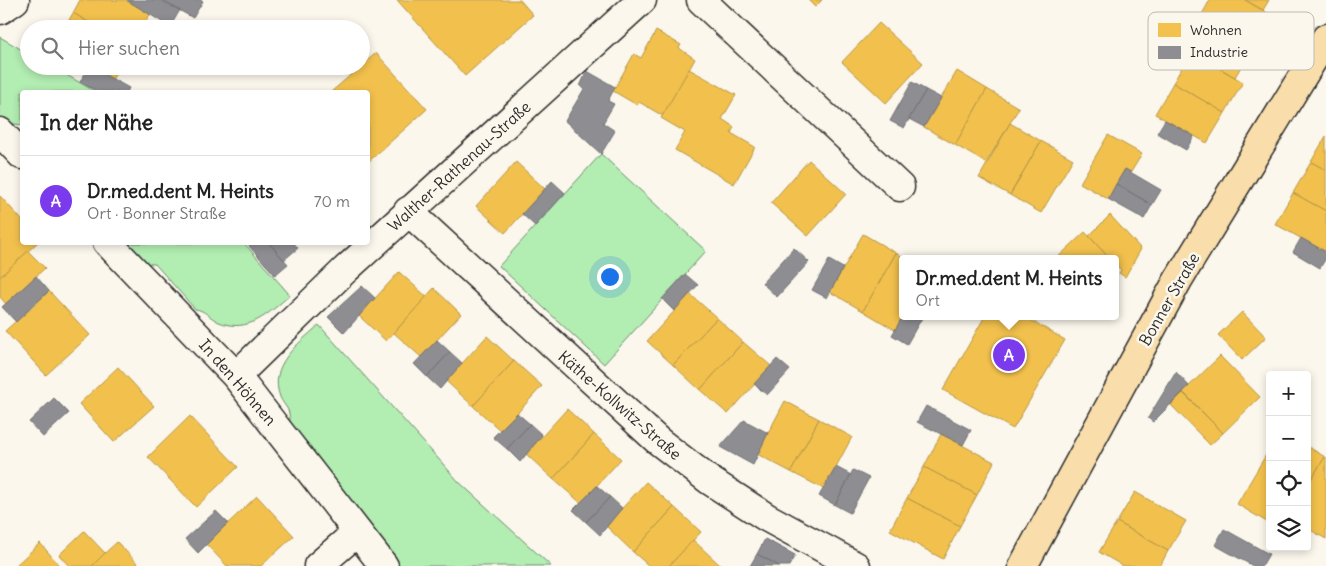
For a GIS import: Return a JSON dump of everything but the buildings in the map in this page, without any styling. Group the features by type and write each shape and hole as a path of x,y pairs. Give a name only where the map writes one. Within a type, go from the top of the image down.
{"main road":[{"name":"Bonner Straße","path":"1314,58 1326,38"},
{"name":"Bonner Straße","path":"1023,566 1178,280 1306,70"}],"street":[{"path":"0,10 15,0"},
{"name":"Walther-Rathenau-Straße","path":"236,376 408,212 642,0"},
{"path":"701,0 900,187"},
{"path":"0,132 20,153"},
{"name":"Käthe-Kollwitz-Straße","path":"408,212 657,440 709,480 766,517 856,566"},
{"name":"In den Höhnen","path":"110,245 236,376 384,566"},
{"path":"318,566 357,532"}],"green space":[{"path":"0,37 20,49 20,75 67,75 93,90 20,90 20,125 7,123 0,115"},
{"path":"601,154 706,251 604,364 499,266"},
{"path":"122,245 246,245 290,295 258,320 240,325 230,325 219,322 202,311 195,309 155,264 137,263"},
{"path":"319,325 459,482 551,566 398,566 319,469 315,454 290,422 288,410 280,397 277,385 282,365 294,348"}],"place":[{"name":"Dr.med.dent M. Heints","path":"1009,355"}]}
